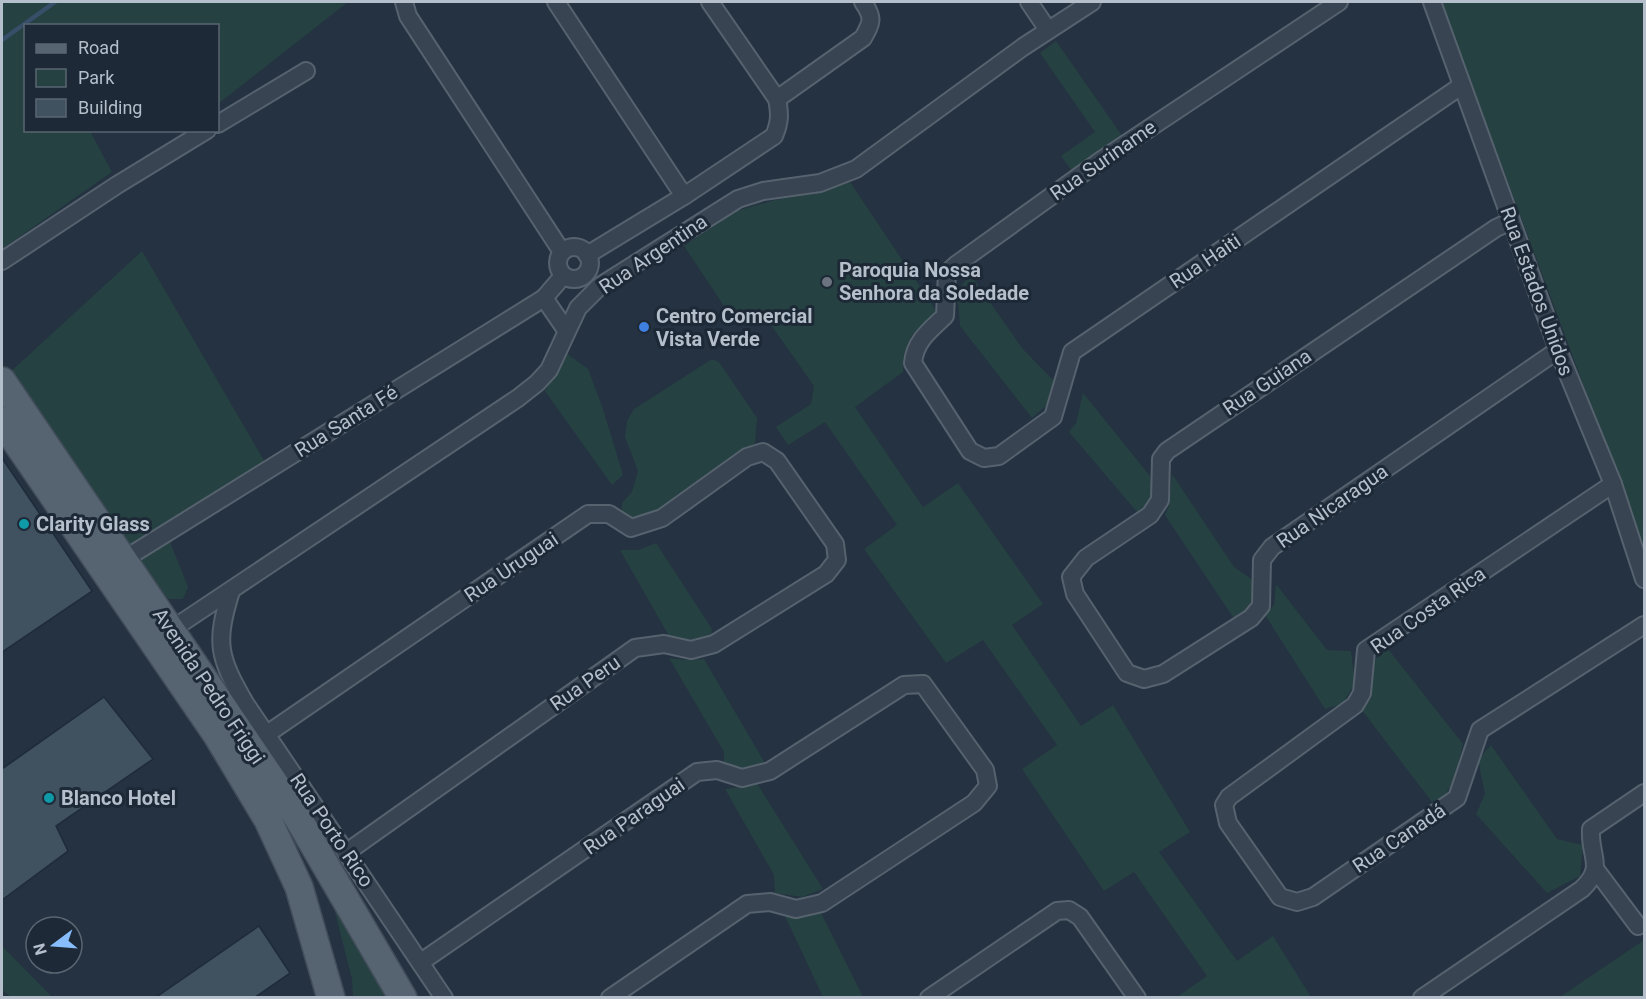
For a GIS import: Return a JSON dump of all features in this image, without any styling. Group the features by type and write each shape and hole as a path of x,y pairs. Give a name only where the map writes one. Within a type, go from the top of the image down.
{"main road":[{"name":"Avenida Pedro Friggi","path":"2,381 298,818 403,998"},
{"name":"Avenida Pedro Friggi","path":"2,421 217,735 268,820 299,887 331,998"},
{"path":"298,818 328,824"}],"street":[{"path":"404,2 408,16 562,252"},
{"path":"556,2 684,196"},
{"path":"587,255 684,196 774,136 779,124 780,113 777,99 710,2"},
{"path":"777,99 863,38 870,25 871,14 863,2"},
{"path":"1029,2 1048,30"},
{"name":"Rua Argentina","path":"171,630 518,398 537,383 549,369 578,308 600,286 738,200 763,191 820,183 856,169 1048,30 1092,2"},
{"name":"Rua Suriname","path":"984,458 970,451 913,363 914,353 920,341 945,316 947,273 1100,161 1339,2"},
{"name":"Rua Estados Unidos","path":"1432,2 1558,350 1612,484 1644,579"},
{"path":"219,123 306,71"},
{"name":"Rua Haiti","path":"984,458 999,456 1053,417 1072,352 1461,86"},
{"path":"2,261 117,184 204,132"},
{"name":"Rua Guiana","path":"1144,679 1127,674 1075,594 1071,578 1086,558 1150,514 1160,500 1161,459 1167,451 1511,220"},
{"path":"575,247 587,255 590,265 586,274 572,280 563,276 557,262 565,249 575,247"},
{"path":"586,274 600,286"},
{"name":"Rua Santa Fé","path":"123,560 544,298 563,276"},
{"path":"544,298 566,330"},
{"name":"Rua Nicaragua","path":"1144,679 1163,674 1251,618 1261,606 1262,560 1272,547 1558,350"},
{"name":"Rua Peru","path":"347,852 635,648 664,644 691,650 714,644 826,574 837,560 835,544 777,461 764,452"},
{"name":"Rua Uruguai","path":"267,734 588,514 609,514 631,528 662,518 747,457 764,452"},
{"name":"Rua Costa Rica","path":"1297,902 1280,897 1228,823 1224,805 1229,797 1355,705 1362,693 1366,650 1612,484"},
{"name":"Rua Porto Rico","path":"231,591 222,620 220,644 227,671 444,998"},
{"name":"Rua Canadá","path":"1297,902 1313,897 1457,798 1480,730 1644,625"},
{"name":"Rua Paraguai","path":"421,962 697,772 717,770 742,778 770,771 904,685 922,684 985,770 988,786 974,803 822,903 796,909 770,902 747,904 610,998"},
{"path":"1638,926 1596,870 1590,839 1591,829 1644,793"},
{"path":"1422,998 1581,889 1591,880 1596,870"},
{"path":"929,998 1057,911 1069,910 1080,917 1137,998"}],"green space":[{"path":"2,2 348,2 219,103 219,24 24,24 24,132 91,132 112,172 2,249"},
{"path":"1441,2 1644,2 1644,548"},
{"path":"1056,41 1125,140 1075,175 1061,156 1095,132 1040,53"},
{"path":"850,182 937,312 911,338 903,372 855,407 923,507 958,483 1043,604 1012,625 1081,726 1113,705 1190,832 1159,852 1237,961 1273,936 1311,997 1177,997 1207,976 1134,872 1104,891 1022,769 1057,745 983,640 946,663 864,549 897,525 825,422 788,445 776,427 811,404 814,386 759,308 736,324 684,246 736,211 775,200 812,194"},
{"path":"142,251 269,469 163,524 188,587 183,599 168,599 8,374"},
{"path":"971,275 1022,348 1055,382 1048,404 1032,418 960,326 957,290"},
{"path":"566,353 588,369 603,409 623,475 612,485 545,391"},
{"path":"712,359 719,362 757,418 755,443 654,517 635,522 622,514 622,503 632,492 638,471 625,437 627,421 634,409"},
{"path":"1083,393 1150,476 1153,496 1138,513 1069,432 1076,423"},
{"path":"1172,474 1234,567 1254,581 1253,600 1240,616 1233,617 1165,515 1169,506"},
{"path":"656,543 712,629 711,636 700,642 669,636 620,550 638,550"},
{"path":"1276,584 1327,650 1351,651 1355,684 1342,704 1325,709 1265,615 1274,605"},
{"path":"1388,649 1463,744 1456,775 1445,796 1432,802 1361,709 1371,699 1372,662"},
{"path":"669,658 704,659 766,765 750,770 724,765 724,752"},
{"path":"1491,745 1557,839 1583,845 1580,876 1547,893 1476,814 1485,794 1478,760"},
{"path":"758,784 823,889 802,897 775,893 774,875 725,789"},
{"path":"339,906 390,997 353,997 352,979 334,908"},
{"path":"820,911 863,997 823,997 785,916"},
{"path":"1644,940 1644,997 1560,997"},
{"path":"2,946 24,968 24,975 30,975 52,997 11,997 2,990"}],"building":[{"name":"Clarity Glass","path":"2,458 92,591 2,652"},
{"name":"Blanco Hotel","path":"104,697 153,759 56,826 68,851 2,900 2,769"},
{"path":"259,926 290,973 254,998 155,998"}],"waterway":[{"path":"24,24 55,2"},
{"path":"2,40 24,24"}],"place":[{"name":"Paroquia Nossa Senhora da Soledade","path":"827,282"},
{"name":"Centro Comercial Vista Verde","path":"644,327"},
{"name":"Clarity Glass","path":"24,524"},
{"name":"Blanco Hotel","path":"49,798"}]}
